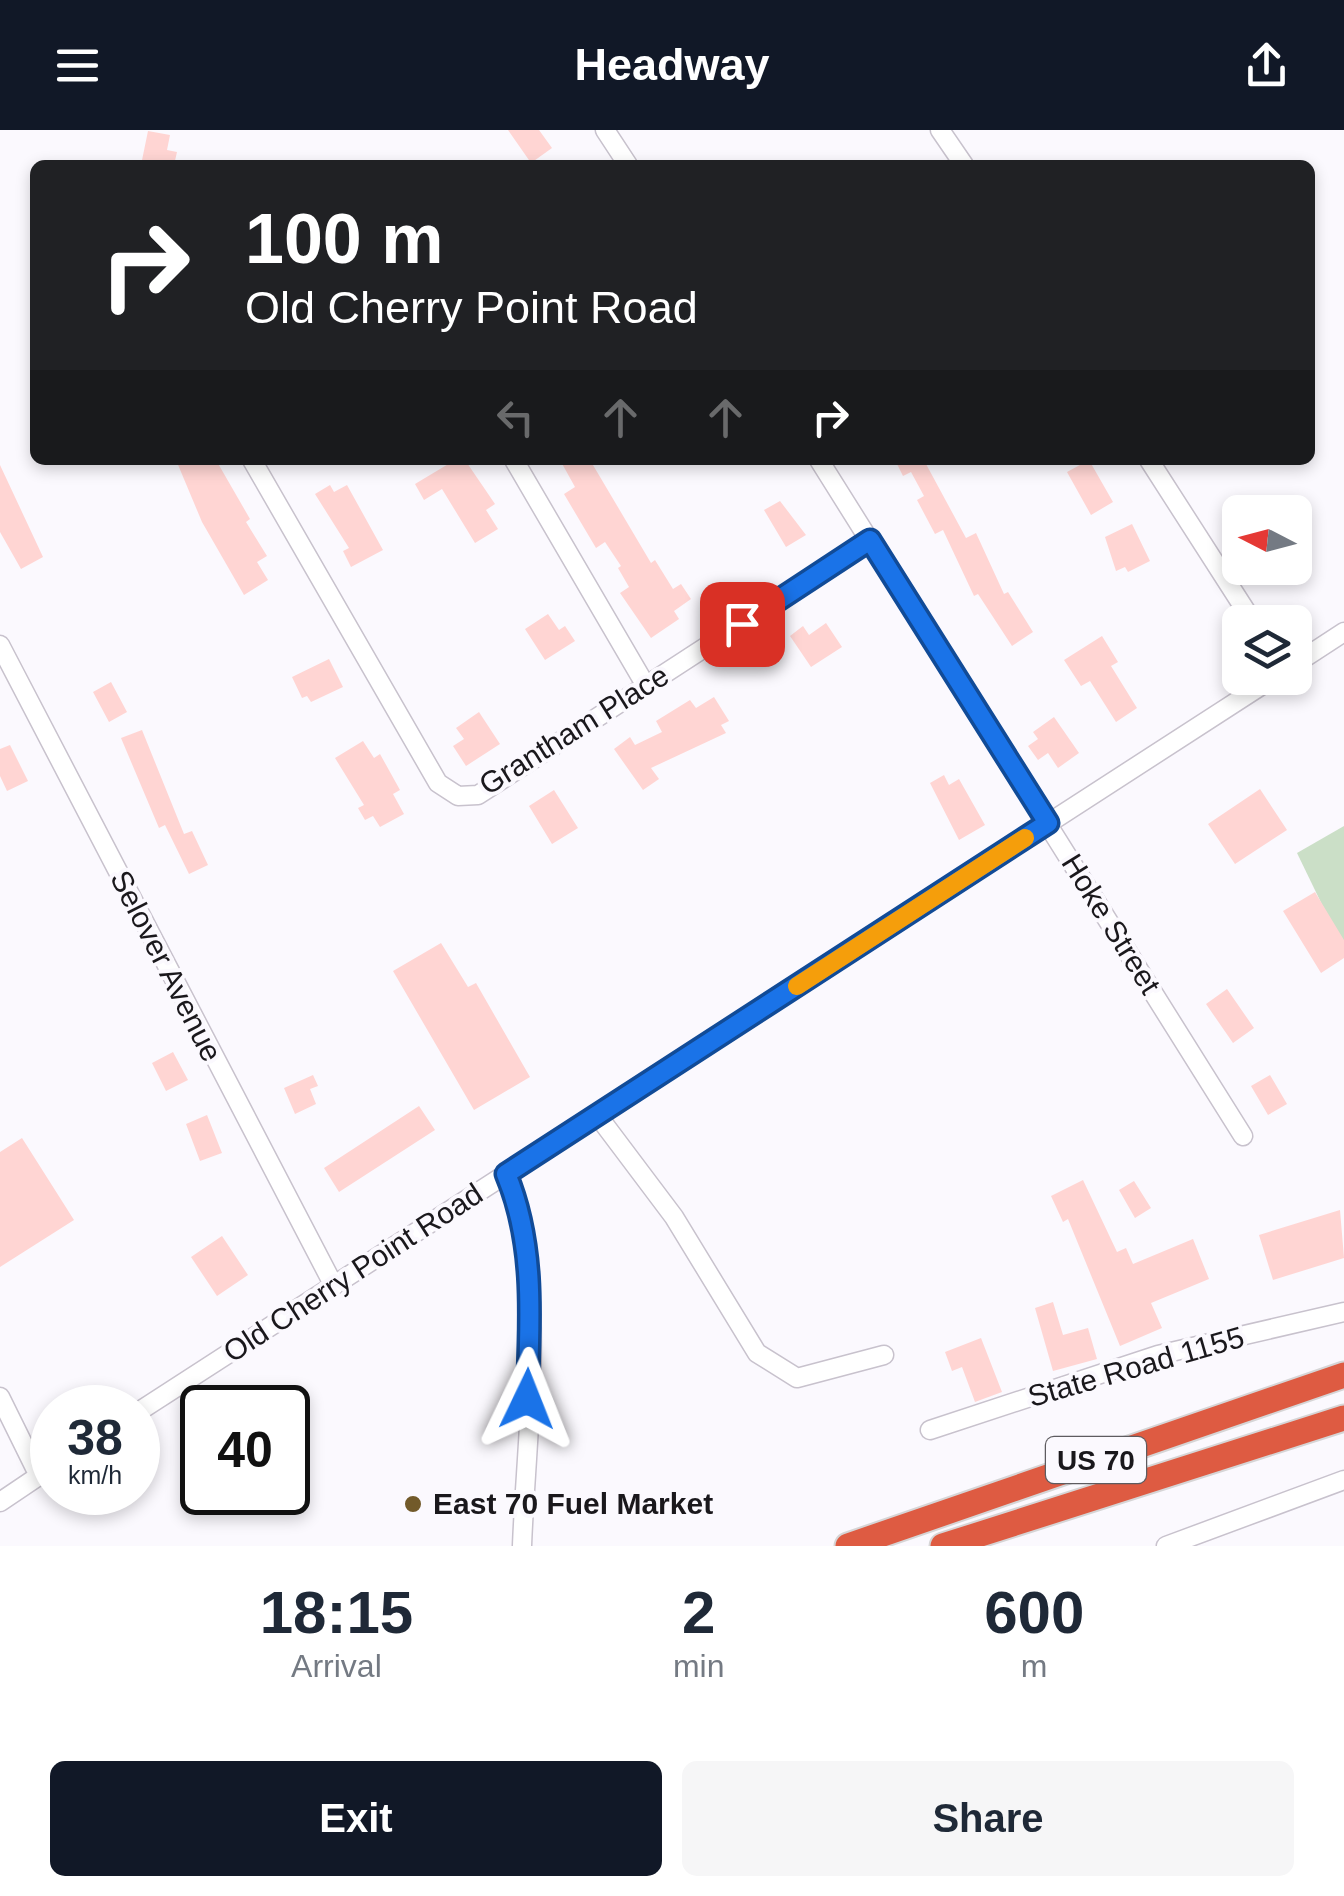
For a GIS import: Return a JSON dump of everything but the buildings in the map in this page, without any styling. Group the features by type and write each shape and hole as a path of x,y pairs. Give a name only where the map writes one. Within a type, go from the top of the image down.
{"highway":[{"name":"US 70","path":"848,1546 1344,1376"},
{"path":"944,1546 1344,1418"}],"street":[{"path":"605,130 625,160"},
{"path":"940,130 961,160"},
{"name":"Grantham Place","path":"255,465 438,784 458,796 478,795 870,540"},
{"path":"517,465 646,686"},
{"name":"Hoke Street","path":"821,465 1243,1136"},
{"path":"1151,465 1242,605"},
{"path":"1312,653 1344,632"},
{"name":"Selover Avenue","path":"0,645 334,1286"},
{"name":"Old Cherry Point Road","path":"160,1398 1248,695"},
{"path":"598,1116 674,1217 766,1360 797,1378 884,1355"},
{"path":"506,1174 520,1212 528,1268 522,1546"},
{"name":"State Road 1155","path":"930,1430 1158,1356 1344,1312"},
{"path":"0,1398 30,1446"},
{"path":"1166,1546 1344,1480"},
{"path":"0,1502 30,1482"}],"green space":[{"path":"1344,826 1344,950 1297,853"}],"slow traffic":[{"path":"797,986 1025,838"}],"place":[{"name":"East 70 Fuel Market","path":"413,1504"}],"route":[{"path":"527,1399 528,1268 520,1212 506,1174 1048,823 870,540 742,624"}]}
